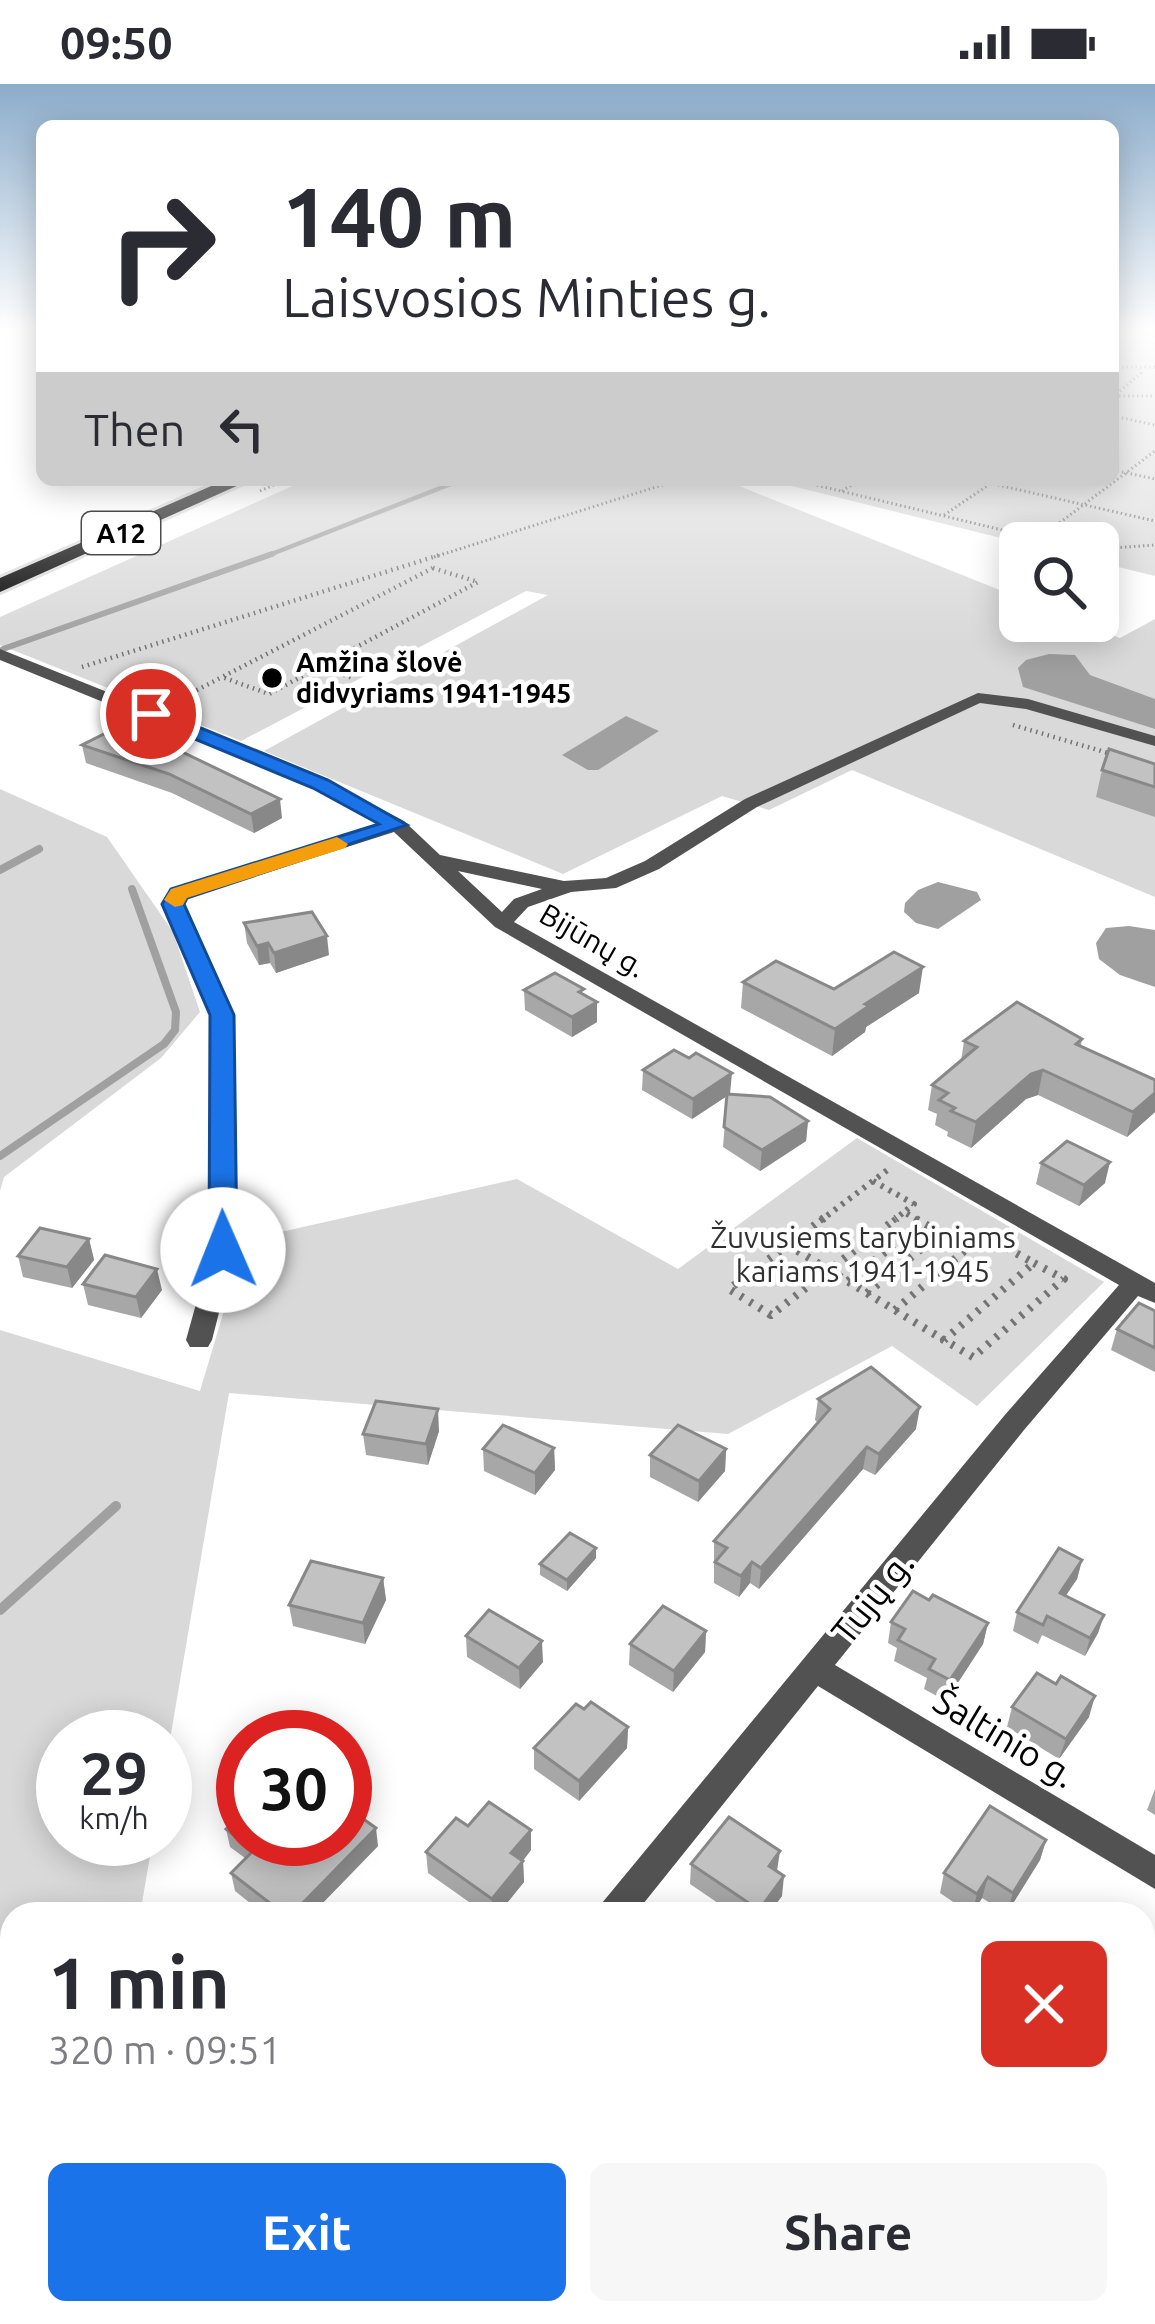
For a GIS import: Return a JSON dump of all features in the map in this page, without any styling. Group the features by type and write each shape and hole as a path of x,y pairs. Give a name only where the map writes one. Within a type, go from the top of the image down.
{"highway":[{"name":"A12","path":"0,586 227,486"}],"street":[{"name":"Bijūnų g.","path":"0,654 320,784 397,825 502,923 1144,1289"},
{"path":"435,859 495,875 568,886 609,884 652,866 737,810 978,698 1028,704 1155,741"},
{"path":"199,1340 223,1250 222,1015 173,904 179,894 397,825"},
{"path":"502,923 521,903 568,886"},
{"name":"Tujų g.","path":"624,1902 815,1668 1144,1289"},
{"name":"Šaltinio g.","path":"815,1668 1155,1874"}],"path":[{"path":"1119,478 1155,451"},
{"path":"1119,471 1155,479"},
{"path":"56,676 659,486"},
{"path":"821,486 999,528"},
{"path":"842,491 850,486"},
{"path":"944,515 987,486"},
{"path":"1009,486 1155,521"},
{"path":"1061,522 1109,486"},
{"path":"1119,548 1155,545"},
{"path":"430,557 433,568"},
{"path":"151,714 221,677 433,568 478,582 268,694 221,677"},
{"path":"321,667 356,679"},
{"path":"958,708 1133,761"},
{"path":"873,1180 914,1204 771,1315 730,1289 873,1180 908,1155"},
{"path":"867,1293 941,1233 904,1212"},
{"path":"848,1281 922,1222"},
{"path":"788,1245 973,1358 1064,1279 983,1235 895,1310"},
{"path":"944,1340 1034,1263"}],"green space":[{"path":"1119,435 1155,435 1155,576 1119,567 1119,522 999,522 999,538 792,486 1119,486"},
{"path":"293,486 739,486 999,590 999,642 1119,642 1119,638 1155,619 1155,897 852,770 769,810 722,796 563,874 264,751 548,595 526,591 241,741 0,645 0,617"},
{"path":"0,789 107,837 173,932 200,1012 161,1058 4,1177 0,1191"},
{"name":"Žuvusiems tarybiniams kariams 1941-1945","path":"857,1138 1104,1282 977,1406 892,1346 728,1434 229,1393 175,1710 36,1710 36,1866 148,1866 142,1902 0,1902 0,1330 200,1391 245,1240 517,1179 678,1269"}],"shaded area":[{"path":"1049,654 1075,655 1090,675 1155,699 1155,729 1023,687 1018,668 1026,660"},
{"path":"626,716 659,731 598,770 588,770 562,755"},
{"path":"938,882 977,892 981,900 938,929 916,923 904,912 905,903 918,890"},
{"path":"1106,928 1155,930 1155,987 1120,975 1099,959 1096,943"}],"building":[{"path":"124,724 280,799 251,814 169,774 82,745"},
{"path":"1109,749 1155,764 1155,787 1102,770"},
{"path":"312,912 327,936 274,953 268,943 257,946 244,923"},
{"path":"894,952 923,967 835,1029 743,982 776,961 834,989"},
{"path":"555,973 597,1002 572,1017 524,990"},
{"path":"1017,1002 1082,1039 1076,1044 1155,1080 1155,1093 1133,1112 1043,1070 1031,1074 976,1122 951,1111 955,1108 939,1100 948,1093 932,1085 977,1047 964,1041"},
{"path":"674,1050 689,1058 696,1053 732,1073 693,1099 643,1070"},
{"path":"727,1094 770,1097 808,1121 762,1150 724,1127"},
{"path":"1067,1141 1110,1162 1084,1185 1041,1163"},
{"path":"40,1228 89,1239 67,1267 18,1256"},
{"path":"105,1255 157,1269 136,1297 83,1284"},
{"path":"1139,1303 1155,1311 1155,1348 1117,1329"},
{"path":"871,1367 920,1407 879,1454 867,1447 761,1568 752,1562 741,1576 715,1562 727,1548 714,1541 830,1409 818,1399"},
{"path":"376,1401 438,1409 426,1444 363,1434"},
{"path":"503,1425 554,1448 535,1473 483,1449"},
{"path":"678,1425 726,1449 699,1481 650,1455"},
{"path":"570,1533 596,1548 567,1580 540,1564"},
{"path":"1059,1548 1082,1560 1060,1593 1104,1615 1090,1638 1047,1616 1043,1625 1017,1612"},
{"path":"311,1561 383,1578 363,1623 289,1605"},
{"path":"913,1591 929,1600 933,1595 988,1623 950,1680 929,1669 935,1659 898,1640 905,1629 891,1622"},
{"path":"663,1606 706,1631 674,1671 630,1644"},
{"path":"489,1610 542,1641 519,1668 466,1636"},
{"path":"1037,1673 1056,1684 1061,1676 1095,1696 1066,1739 1012,1707"},
{"path":"591,1702 628,1727 579,1781 534,1748 576,1704 584,1709"},
{"path":"489,1802 531,1830 511,1853 523,1861 492,1899 426,1852 456,1818 468,1826"},
{"path":"990,1806 1046,1840 1013,1893 988,1877 977,1894 944,1873"},
{"path":"729,1817 780,1851 769,1866 784,1876 765,1902 747,1902 691,1864"},
{"path":"238,1866 339,1866 304,1902 268,1902 231,1873"}],"waterway":[{"path":"269,555 446,486"},
{"path":"3,649 269,555"},
{"path":"264,557 269,555"},
{"path":"0,870 39,849"},
{"path":"0,1156 164,1044 175,1030 176,1012 132,889"},
{"path":"0,1610 116,1506"}],"slow traffic":[{"path":"175,900 179,894 337,844"}],"place":[{"name":"Amžina šlovė didvyriams 1941-1945","path":"272,678"}],"route":[{"path":"151,714 320,784 397,825 179,894 173,904 222,1015 223,1250"}]}
